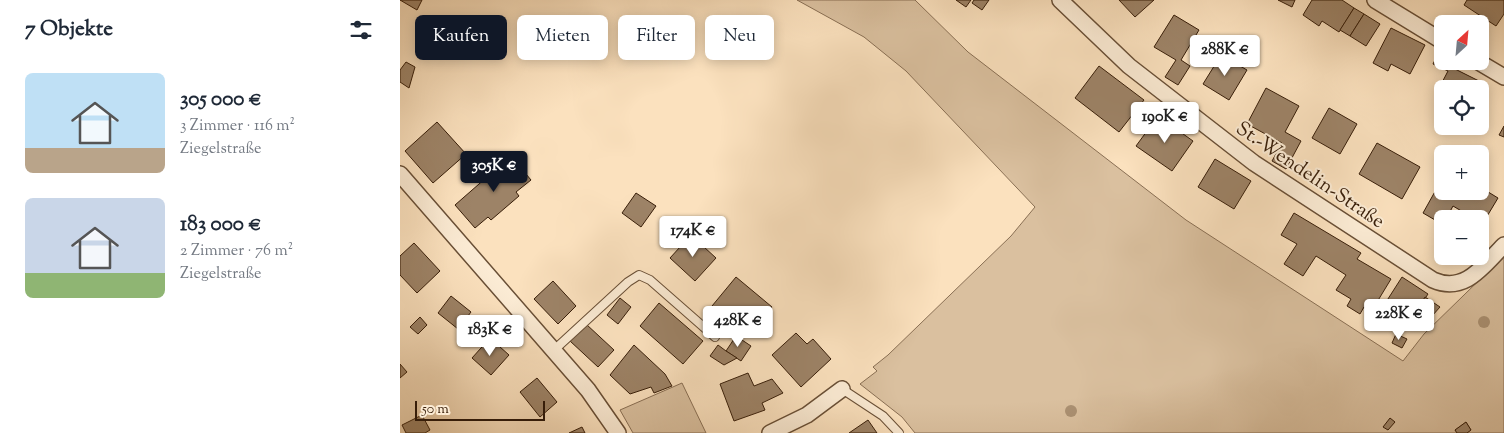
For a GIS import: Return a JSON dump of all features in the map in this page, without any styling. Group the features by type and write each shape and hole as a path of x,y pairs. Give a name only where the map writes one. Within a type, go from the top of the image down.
{"street":[{"name":"St.-Wendelin-Straße","path":"1060,0 1129,66 1254,162 1432,280 1442,284 1458,284 1476,273 1504,245"},
{"path":"1375,0 1434,36"},
{"path":"1489,68 1504,77"},
{"path":"400,174 553,350 606,414 618,433"},
{"path":"770,433 807,416 842,389"}],"lane":[{"path":"553,350 628,282 639,275 650,280 715,338"},
{"path":"842,389 883,416 899,433"}],"shaded area":[{"path":"797,0 915,0 968,52 1186,220 1403,361 1424,334 1504,256 1504,433 1467,433 1471,430 1466,422 1455,430 1457,433 915,433 902,417 860,384 877,371 873,367 888,355 1011,236 1035,207 906,71 864,37"},
{"path":"682,383 706,433 633,433 620,410"}],"building":[{"path":"400,0 422,0 417,10"},
{"path":"956,0 971,0 966,7"},
{"path":"974,0 989,0 982,10 972,3"},
{"path":"1119,0 1154,0 1135,17"},
{"path":"1278,0 1295,0 1292,7"},
{"path":"1312,0 1342,0 1354,8 1339,32 1322,21 1319,26 1303,15"},
{"path":"1467,0 1504,0 1504,14 1496,26 1489,21 1489,15 1479,15 1464,5"},
{"path":"1354,8 1364,14 1350,36 1340,30"},
{"path":"1364,14 1380,24 1366,46 1350,36"},
{"path":"1174,15 1199,30 1181,60 1190,66 1178,85 1165,77 1176,60 1154,47"},
{"path":"1391,28 1425,45 1410,74 1391,64 1388,71 1373,63"},
{"path":"1221,55 1247,70 1229,100 1203,84"},
{"path":"406,62 415,67 409,88 400,82 400,70"},
{"path":"1099,66 1144,100 1119,132 1075,98"},
{"path":"1446,70 1457,70 1477,80 1443,80 1448,71"},
{"path":"1266,88 1299,106 1285,132 1301,141 1286,169 1272,161 1282,143 1247,124"},
{"path":"1329,108 1357,124 1340,154 1312,138"},
{"path":"1158,116 1193,141 1172,171 1136,146"},
{"path":"437,122 466,154 433,183 405,151"},
{"path":"1504,126 1504,137 1499,135"},
{"path":"1377,143 1420,167 1402,199 1359,174"},
{"path":"511,156 531,180 516,192 519,196 491,220 488,217 475,228 455,205"},
{"path":"1215,159 1251,181 1234,209 1198,187"},
{"path":"1489,192 1498,198 1489,213 1489,210 1460,210 1453,206 1451,210 1434,210 1434,219 1423,213 1434,193 1434,200 1489,200"},
{"path":"636,193 656,206 641,227 622,213"},
{"path":"1294,213 1361,253 1357,259 1391,279 1371,312 1364,307 1360,314 1347,306 1351,299 1336,290 1346,275 1316,256 1303,276 1284,264 1297,244 1281,235"},
{"path":"691,235 716,258 695,281 670,258"},
{"path":"414,243 440,271 417,293 400,275 400,256"},
{"path":"736,277 772,307 748,336 712,306"},
{"path":"1402,277 1428,294 1412,318 1386,302"},
{"path":"553,281 576,306 558,324 534,299"},
{"path":"451,296 471,312 458,329 438,313"},
{"path":"1425,297 1440,307 1424,325 1412,318"},
{"path":"620,298 631,307 618,324 607,315"},
{"path":"659,303 703,341 683,364 640,326"},
{"path":"420,317 427,325 418,334 410,327"},
{"path":"586,324 614,350 598,367 570,341"},
{"path":"796,333 807,344 813,339 831,359 801,387 772,355"},
{"path":"1396,334 1407,339 1402,348 1392,343"},
{"path":"736,336 751,346 741,361 726,351"},
{"path":"490,338 509,355 491,375 472,358"},
{"path":"634,345 665,374 672,386 654,393 651,387 630,394 610,375"},
{"path":"718,345 737,358 724,365 710,356"},
{"path":"400,364 407,372 400,378"},
{"path":"748,373 754,386 772,379 783,393 762,403 765,410 734,421 720,384"},
{"path":"537,378 557,402 540,417 520,392"},
{"path":"422,415 430,430 425,433 406,433 402,425"},
{"path":"1390,418 1395,422 1388,430 1383,427"},
{"path":"868,420 877,433 849,433"},
{"path":"1466,422 1471,430 1467,433 1457,433 1455,430"},
{"path":"582,427 585,433 569,433"}]}
